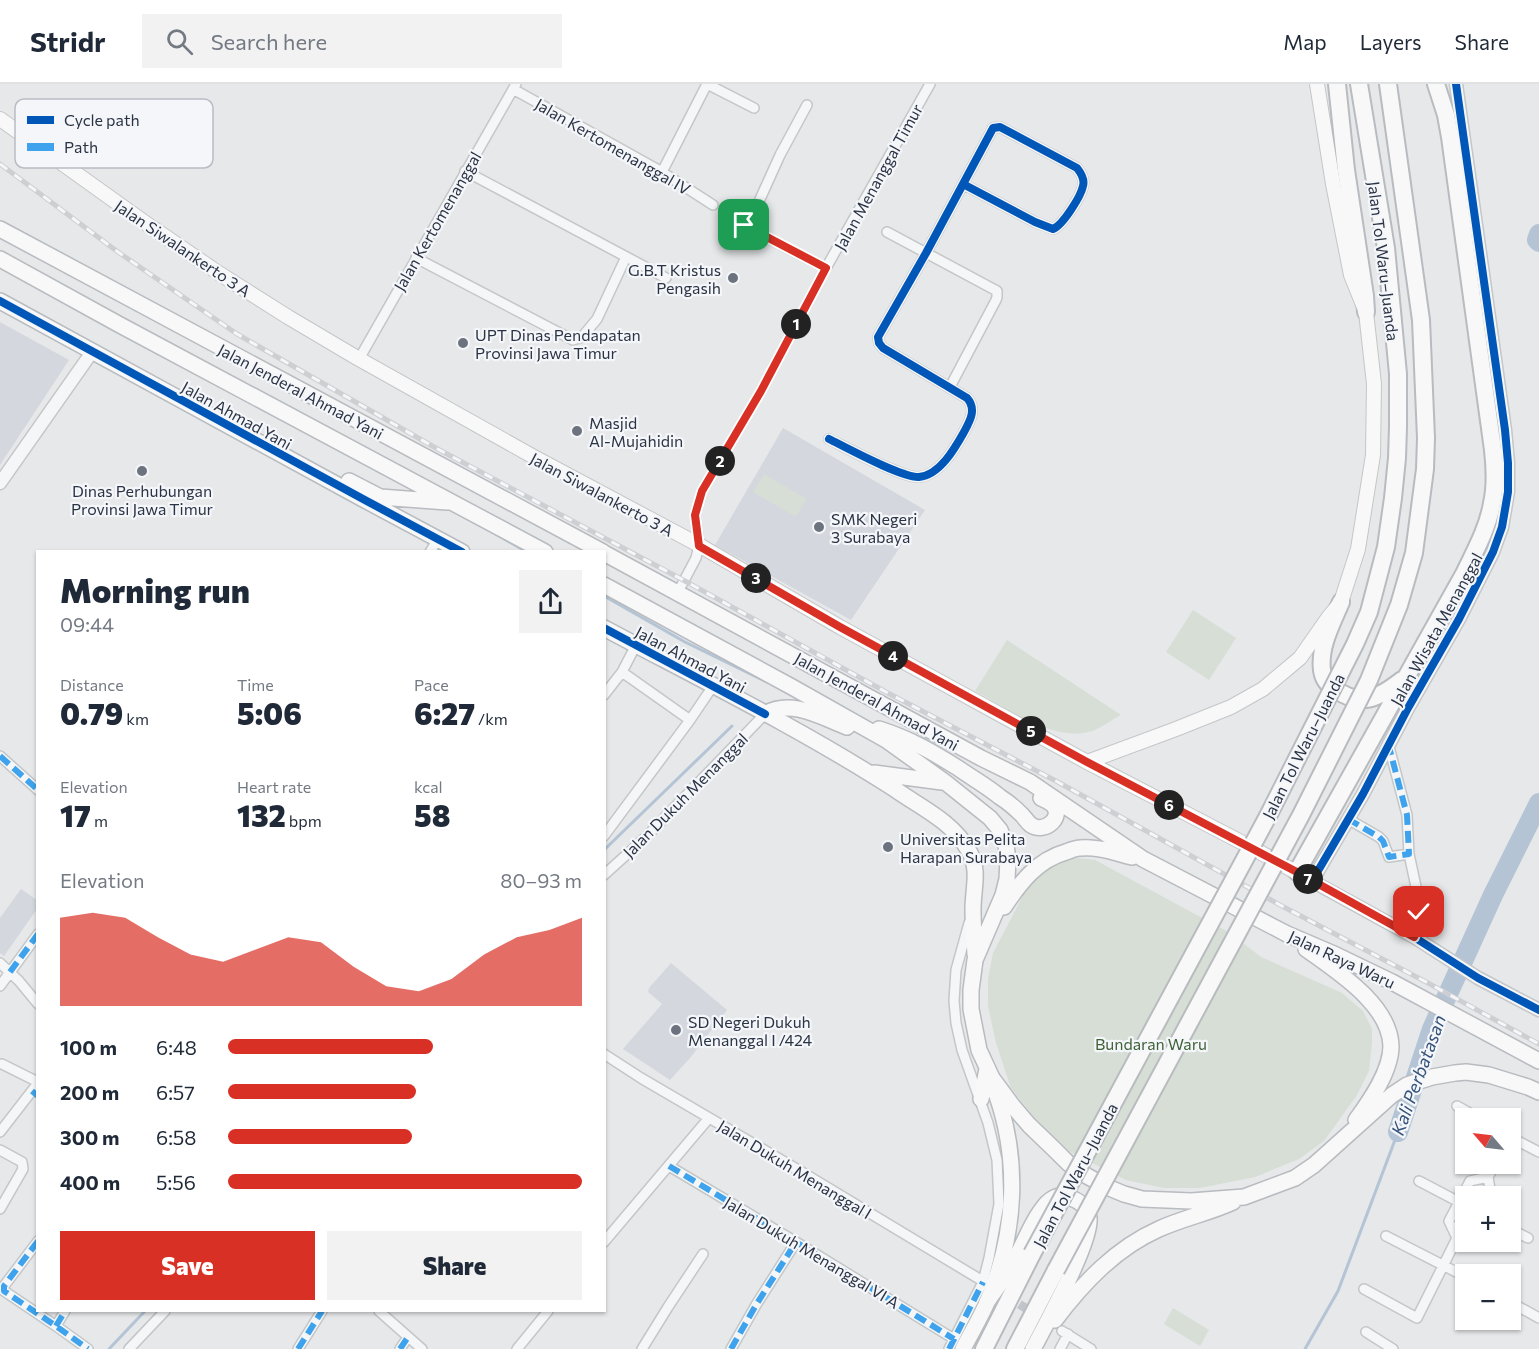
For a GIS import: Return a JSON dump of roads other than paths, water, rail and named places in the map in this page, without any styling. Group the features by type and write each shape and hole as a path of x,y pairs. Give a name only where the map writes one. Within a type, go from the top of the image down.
{"highway":[{"path":"1337,84 1346,170 1366,312"},
{"name":"Jalan Tol Waru–Juanda","path":"984,1349 1032,1254 1262,826 1369,612 1386,547 1393,498 1397,458 1398,374 1386,248 1359,84"},
{"name":"Jalan Tol Waru–Juanda","path":"1015,1349 1301,815 1369,680 1399,605 1414,553 1425,469 1426,438 1421,320 1388,84"},
{"path":"1305,876 1382,719 1464,574 1485,531 1492,503 1493,450 1450,137 1436,84"},
{"name":"Jalan Jenderal Ahmad Yani","path":"0,229 600,550"},
{"name":"Jalan Jenderal Ahmad Yani","path":"0,260 541,550"},
{"name":"Jalan Ahmad Yani","path":"0,301 266,447 434,546 453,550"},
{"path":"266,447 282,446 380,497 453,502"},
{"name":"Jalan Jenderal Ahmad Yani","path":"606,553 981,758 1030,782 1143,859"},
{"name":"Jalan Jenderal Ahmad Yani","path":"606,586 886,740 945,782 990,818 1000,830 1008,860 1003,896 986,935"},
{"path":"1341,602 1323,647 1322,672 1330,686 1345,697 1358,700 1369,699 1389,690 1411,670"},
{"name":"Jalan Ahmad Yani","path":"606,629 765,714 869,773 945,822 969,851 976,873 973,907 975,960"},
{"path":"765,714 778,708 794,708 886,740"},
{"path":"861,726 880,730 923,747 998,795 1014,807 1030,824 1038,828 1048,826 1053,822 1055,810 1053,805 981,758"},
{"path":"869,773 945,782"},
{"path":"987,1302 1005,1250 1012,1207 1012,1174 1009,1141 1002,1109 979,1050 971,1009 975,960 986,935 1018,886 1031,872 1053,855 1080,848 1143,859"},
{"name":"Jalan Raya Waru","path":"1143,859 1287,934 1336,955 1425,999 1539,1061"},
{"path":"1287,934 1360,990 1375,1007 1388,1032 1391,1046 1389,1060 1382,1078 1357,1119 1336,1144"},
{"path":"1033,1349 1089,1278 1133,1244 1157,1230 1186,1218 1215,1210 1295,1178 1314,1165 1407,1084 1432,1077 1466,1072 1489,1075 1539,1092"},
{"path":"981,1099 989,1074"},
{"path":"989,1074 1029,1125 1055,1150 1087,1176 1107,1187 1142,1199 1191,1201 1244,1197"},
{"path":"954,1346 1010,1268 1041,1211 1055,1197 1065,1196 1076,1200 1086,1208 1089,1221 1088,1231 1076,1263 1033,1349"}],"main road":[{"path":"1087,762 1231,707 1263,689 1300,658 1341,602 1358,549 1373,455 1374,384 1366,312 1351,275 1317,84"},
{"name":"Jalan Siwalankerto 3 A","path":"0,119 15,130"},
{"name":"Jalan Siwalankerto 3 A","path":"69,168 217,272 359,359 1087,762 1305,876"}],"street":[{"path":"662,171 707,84 754,108"},
{"name":"Jalan Menanggal Timur","path":"678,592 696,558 699,546 695,515 702,491 761,391 826,268 930,84"},
{"name":"Jalan Wisata Menanggal","path":"1305,876 1348,819 1363,794 1485,570 1502,527 1508,492 1505,430 1456,84"},
{"name":"Jalan Kertomenanggal","path":"359,359 514,86"},
{"name":"Jalan Kertomenanggal IV","path":"514,86 662,171 713,205"},
{"path":"747,228 780,155 807,105"},
{"path":"829,439 906,475 918,477 934,471 952,451 971,420 973,409 971,402 963,394 883,348 878,337 992,130 997,126 1077,168 1084,185 1060,225 1053,229 963,184"},
{"path":"465,171 666,278"},
{"path":"737,222 826,268"},
{"path":"887,232 995,289 998,294 950,387"},
{"path":"416,258 573,340 582,337 597,319 626,257"},
{"path":"0,483 92,352"},
{"path":"606,692 622,672 636,645"},
{"path":"622,672 690,720"},
{"path":"606,833 713,686"},
{"name":"Jalan Dukuh Menanggal","path":"606,873 646,837 765,714"},
{"path":"1389,743 1407,815 1409,854 1418,896 1419,925 1414,937"},
{"path":"0,756 36,788"},
{"path":"1348,819 1383,841 1389,857 1409,854"},
{"name":"Jalan Siwalankerto 3 A","path":"1305,876 1414,937 1478,978 1539,1010"},
{"path":"954,1346 984,1283 999,1204 997,1160 981,1099 962,1050 954,1002 956,970 973,907"},
{"path":"0,986 36,937"},
{"path":"0,963 20,981 36,1001"},
{"name":"Jalan Dukuh Menanggal I","path":"606,1055 984,1283"},
{"path":"0,1132 36,1088 2,1064"},
{"path":"606,1240 709,1118"},
{"path":"1521,1143 1539,1152"},
{"path":"0,1150 22,1162 23,1166 0,1209"},
{"name":"Jalan Dukuh Menanggal VI A","path":"669,1166 796,1242 954,1346"},
{"path":"1490,1174 1490,1186"},
{"path":"1467,1186 1470,1181 1488,1177"},
{"path":"1419,1182 1455,1200"},
{"path":"1455,1210 1449,1221 1455,1234"},
{"path":"1521,1234 1528,1238"},
{"path":"1386,1236 1455,1271"},
{"path":"731,1349 796,1242"},
{"path":"1364,1289 1417,1318 1455,1242"},
{"path":"36,1244 4,1286 4,1291 88,1349"},
{"path":"642,1349 704,1254"},
{"path":"1521,1308 1539,1318"},
{"path":"56,1326 64,1312"},
{"path":"129,1349 164,1312"},
{"path":"298,1349 321,1312"},
{"path":"380,1312 422,1349"},
{"path":"518,1349 547,1312"},
{"path":"1060,1349 1065,1332 1091,1349"},
{"path":"1366,1332 1393,1349"},
{"path":"400,1349 408,1337"}],"waterway":[{"name":"Kali Perbatasan","path":"1539,234 1537,240 1539,242"},
{"path":"494,533 524,550"},
{"path":"606,597 685,642 767,682"},
{"path":"606,848 732,726"},
{"name":"Kali Perbatasan","path":"1398,1132 1432,1029 1493,895 1539,803"},
{"name":"Kali Perbatasan","path":"1305,1349 1338,1291 1398,1132"},
{"path":"109,1349 144,1312"}],"tunnel":[{"path":"1008,1297 1035,1314"}],"railway":[{"path":"0,164 118,252 237,334 434,447 685,581 886,692 1056,781 1539,1044"}],"place":[{"name":"G.B.T Kristus Pengasih","path":"733,278"},
{"name":"UPT Dinas Pendapatan Provinsi Jawa Timur","path":"463,343"},
{"name":"Masjid Al-Mujahidin","path":"577,431"},
{"name":"Dinas Perhubungan Provinsi Jawa Timur","path":"142,471"},
{"name":"SMK Negeri 3 Surabaya","path":"819,527"},
{"name":"Universitas Pelita Harapan Surabaya","path":"888,847"},
{"name":"SD Negeri Dukuh Menanggal I /424","path":"676,1030"}],"park label":[{"name":"Bundaran Waru","path":"1151,1043"}]}
